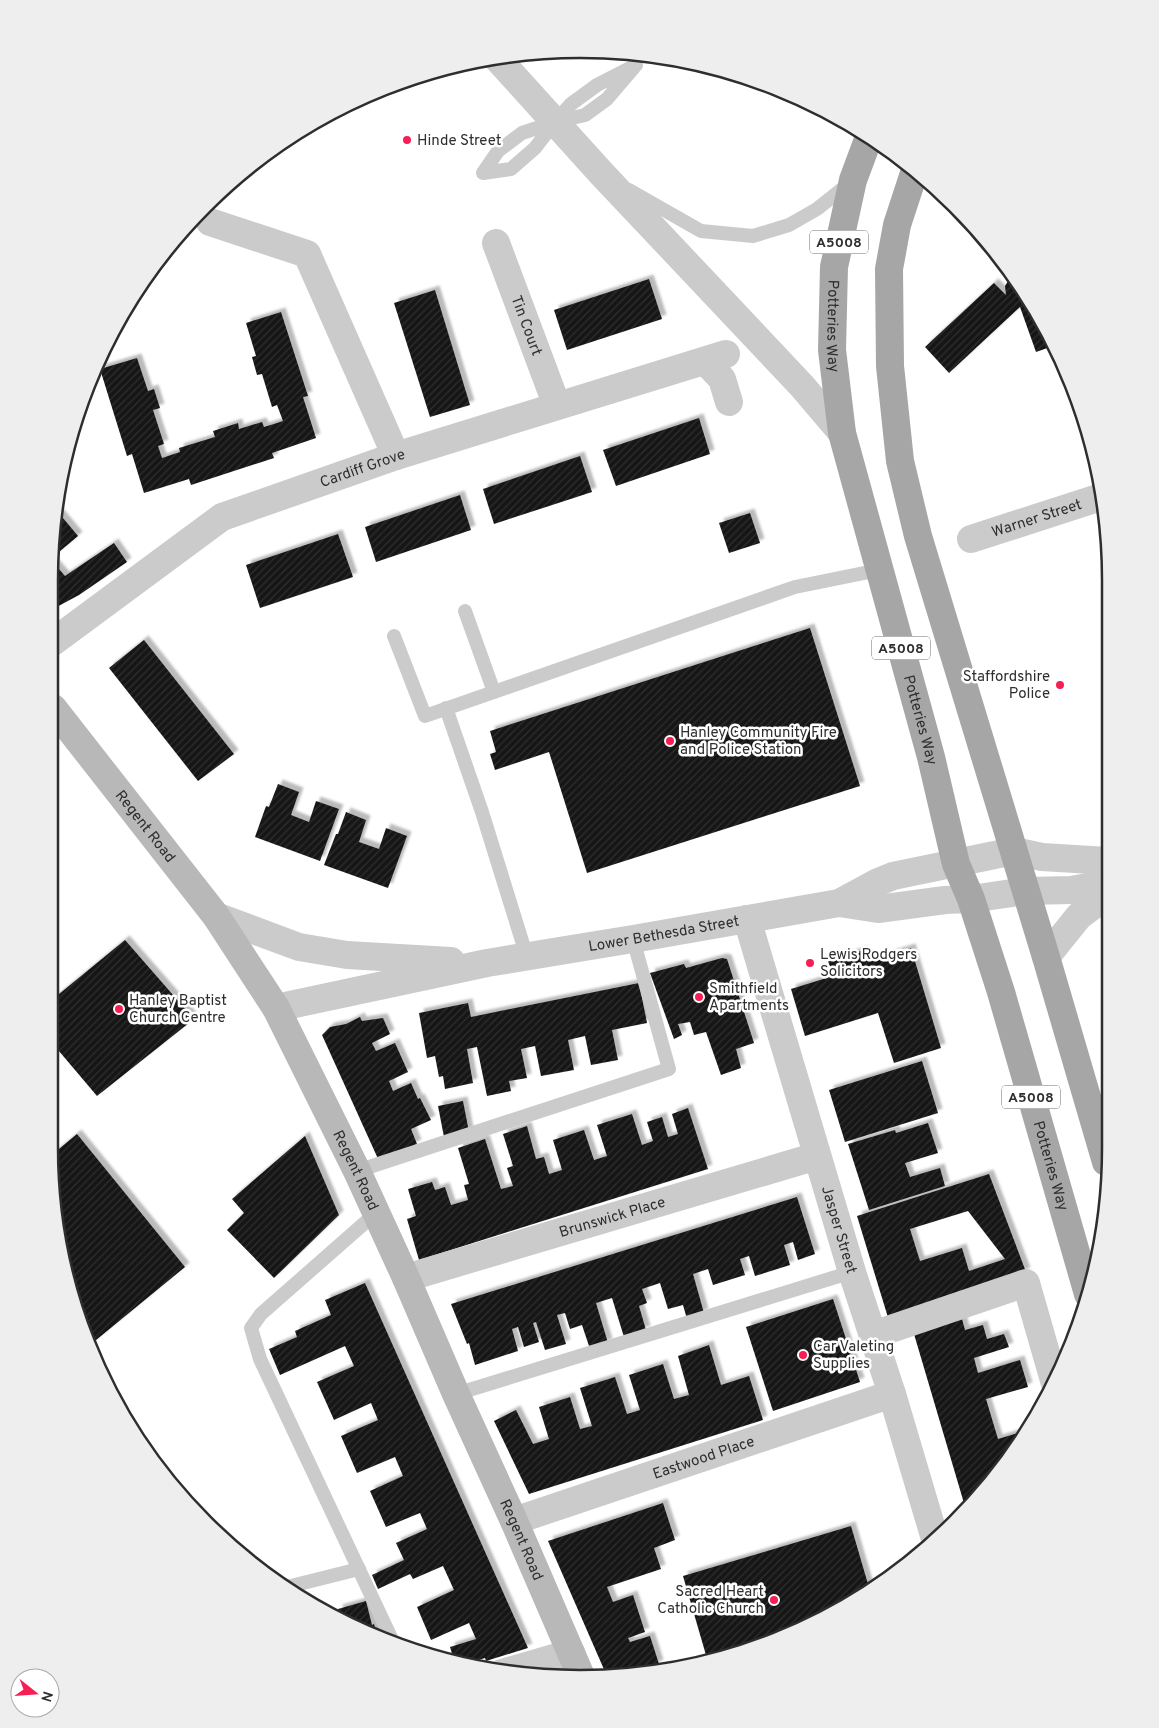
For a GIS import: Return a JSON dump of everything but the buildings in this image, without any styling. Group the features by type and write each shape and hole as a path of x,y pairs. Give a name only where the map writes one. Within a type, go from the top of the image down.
{"main road":[{"name":"Potteries Way","path":"867,143 853,180 834,267 832,350 842,433 930,757 956,864 971,899 1001,992 1084,1282"},
{"name":"A5008","path":"913,178 897,225 889,276 890,366 900,461 918,536 1046,956 1102,1148"}],"street":[{"path":"502,64 602,174 750,330 842,433"},
{"path":"210,222 307,254 396,456"},
{"name":"Tin Court","path":"496,243 557,406"},
{"name":"Cardiff Grove","path":"58,638 222,517 396,456 716,357 729,402"},
{"name":"Warner Street","path":"971,539 1095,499"},
{"name":"Regent Road","path":"58,714 216,916 276,1008 357,1171 406,1278 576,1664"},
{"path":"1014,851 1042,857 1102,861"},
{"name":"Lower Bethesda Street","path":"276,1008 487,963 839,903 876,883 894,876 1014,851"},
{"name":"Lower Bethesda Street","path":"839,903 878,909 1025,891 1071,890 1093,886 1102,882"},
{"path":"1046,956 1079,916 1102,899"},
{"name":"Lower Bethesda Street","path":"216,916 299,947 347,955 487,963"},
{"name":"Jasper Street","path":"747,919 852,1272 892,1394 933,1533"},
{"name":"Brunswick Place","path":"406,1278 817,1156"},
{"path":"873,1335 1026,1283 1051,1371"},
{"name":"Eastwood Place","path":"514,1520 892,1394"},
{"path":"537,1668 576,1664"}],"lane":[{"path":"555,122 522,133 498,151 483,173 511,169 535,148 555,122 571,104 596,85 636,65 607,99 585,115 555,122"},
{"path":"602,174 701,231 753,236 794,222 817,209 853,180"},
{"path":"394,636 425,716 795,587 879,570"},
{"path":"465,611 494,692"},
{"path":"446,708 482,812 528,957"},
{"path":"357,1171 669,1069 633,939"},
{"path":"376,1214 261,1314 252,1328 254,1342 260,1359 390,1635"},
{"path":"456,1394 852,1272"},
{"path":"293,1585 359,1569"}],"place":[{"name":"Hinde Street","path":"407,140"},
{"name":"Staffordshire Police","path":"1060,685"},
{"name":"Hanley Community Fire and Police Station","path":"670,741"},
{"name":"Lewis Rodgers Solicitors","path":"810,963"},
{"name":"Smithfield Apartments","path":"699,997"},
{"name":"Hanley Baptist Church Centre","path":"119,1009"},
{"name":"Car Valeting Supplies","path":"803,1355"},
{"name":"Sacred Heart Catholic Church","path":"774,1600"}]}
